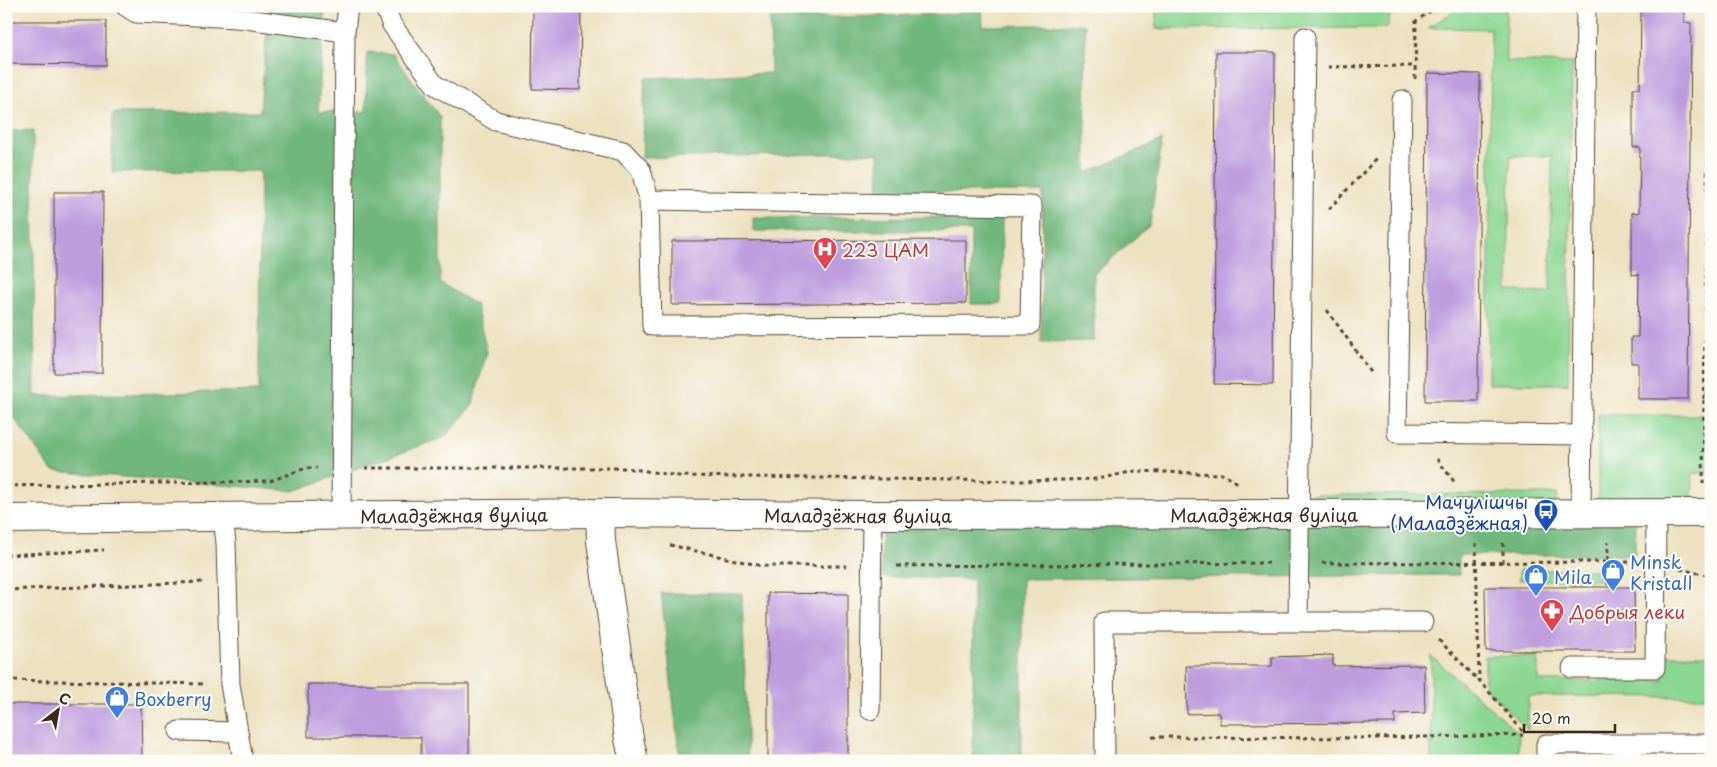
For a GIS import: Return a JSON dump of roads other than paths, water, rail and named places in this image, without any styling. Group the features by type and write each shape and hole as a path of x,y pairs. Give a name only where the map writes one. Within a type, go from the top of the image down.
{"street":[{"name":"Маладзёжная вуліца","path":"6,519 600,513 872,515 1656,513 1707,502"},
{"path":"600,513 601,541 629,739 634,761"}],"lane":[{"path":"125,6 136,12 237,12 345,32"},
{"path":"340,516 345,32 348,6"},
{"path":"384,6 392,24 435,85 496,121 623,151 641,170 649,200 652,326 1030,325 1032,206 649,200"},
{"path":"1581,513 1586,6"},
{"path":"1298,622 1305,37"},
{"path":"1402,100 1397,433 1583,435"},
{"path":"1572,668 1655,668 1656,513"},
{"path":"870,710 872,515"},
{"path":"223,518 230,684 243,761"},
{"path":"1105,761 1104,622 1422,622"},
{"path":"178,731 237,732"},
{"path":"1546,753 1711,744"}],"place":[{"name":"223 ЦAM","path":"825,270"},
{"name":"Мачулішчы (Маладзёжная)","path":"1546,532"},
{"name":"Minsk Kristall","path":"1613,592"},
{"name":"Mila","path":"1536,597"},
{"name":"Добрыя леки","path":"1552,632"},
{"name":"Boxberry","path":"117,719"}]}
